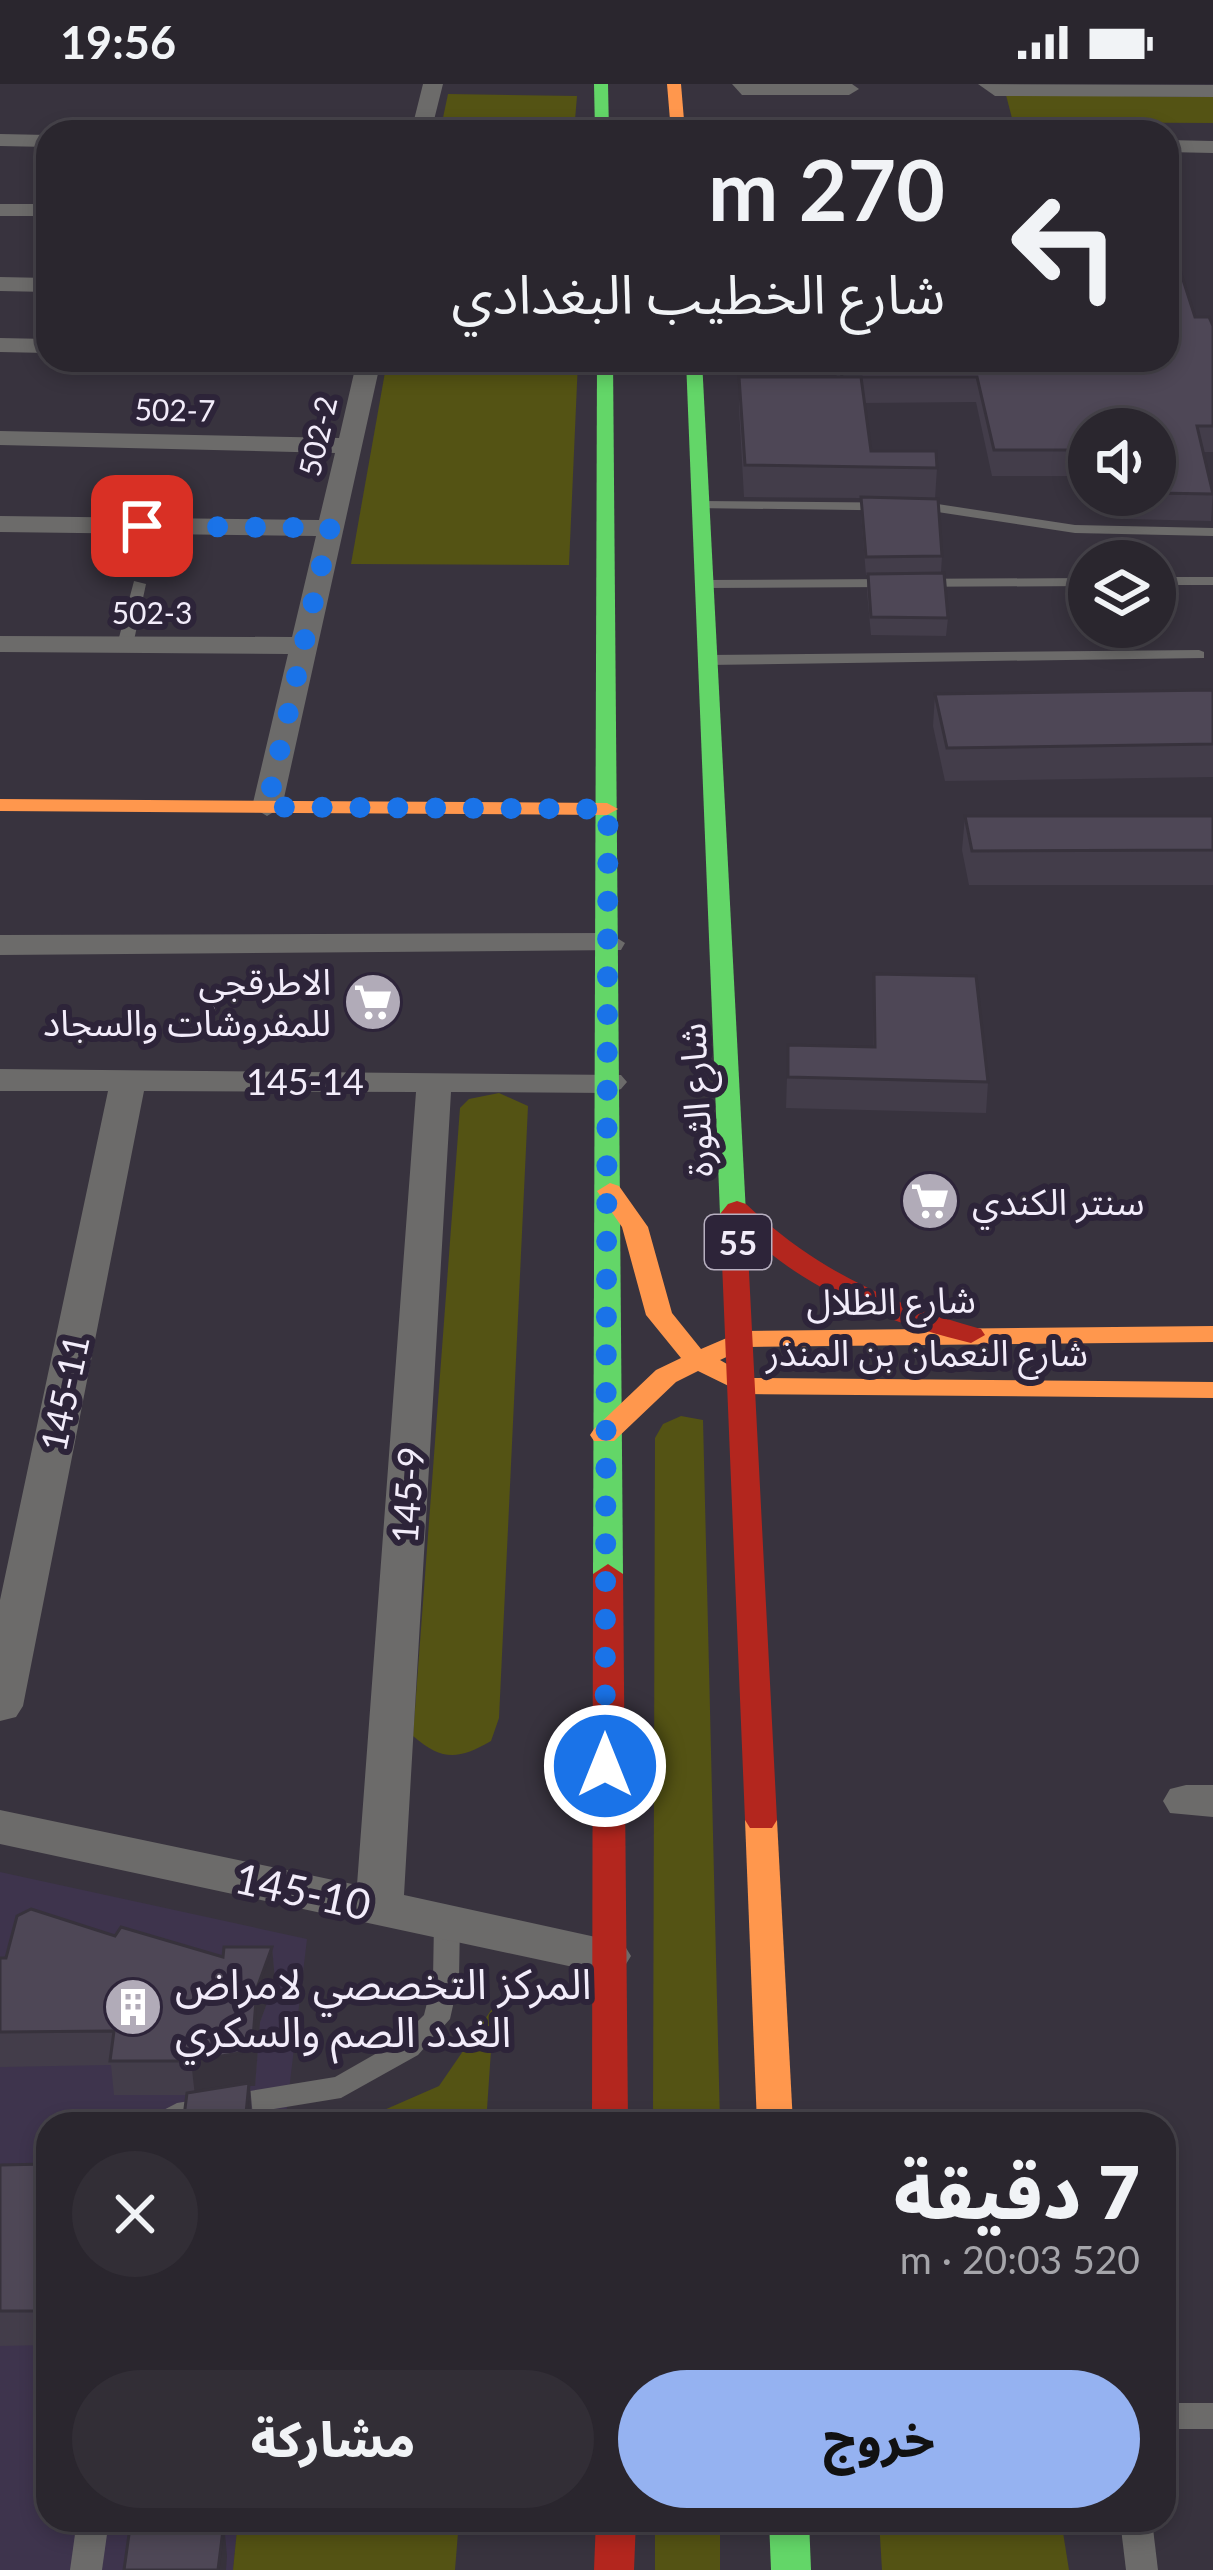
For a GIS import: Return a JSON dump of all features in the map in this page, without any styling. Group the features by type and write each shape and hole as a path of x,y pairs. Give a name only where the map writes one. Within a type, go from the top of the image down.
{"main road":[{"path":"601,84 602,120"},
{"path":"674,84 676,120"},
{"path":"605,372 610,1191 604,1435 610,2112"},
{"name":"شارع الثورة","path":"694,372 737,1209 775,2112"},
{"path":"0,805 608,809"},
{"name":"شارع النعمان بن المنذر","path":"610,1191 635,1227 659,1315 694,1358 745,1387 1213,1390"},
{"path":"737,1209 772,1249 825,1286 893,1315 970,1335"},
{"name":"شارع الظلال","path":"604,1435 644,1388 694,1358 742,1339 1213,1334"},
{"path":"614,2570 616,2532"},
{"path":"789,2532 791,2570"}],"street":[{"path":"424,120 433,84"},
{"path":"742,84 742,88 849,89"},
{"path":"988,84 995,90 1213,91"},
{"path":"1179,132 1213,133"},
{"path":"0,140 36,141"},
{"path":"1179,146 1213,147"},
{"path":"0,210 36,210"},
{"path":"0,284 36,285"},
{"path":"0,345 36,346"},
{"name":"502-2","path":"267,807 366,372"},
{"name":"502-7","path":"0,438 349,446"},
{"path":"0,524 330,528"},
{"name":"502-3","path":"0,644 304,646"},
{"path":"0,945 609,943"},
{"name":"145-14","path":"0,1080 609,1082"},
{"name":"145-11","path":"0,1706 128,1081"},
{"name":"145-9","path":"379,1907 434,1082"},
{"name":"145-10","path":"0,1827 606,1956"}],"lane":[{"path":"699,505 932,507 1075,529 1213,532"},
{"path":"1176,581 1213,581"},
{"path":"704,584 1068,582"},
{"path":"124,645 139,584"},
{"path":"707,660 1199,655"},
{"path":"189,2112 341,2087 408,2048 437,2019 446,1979 447,1922"},
{"path":"1176,2416 1213,2416"},
{"path":"86,2570 91,2532"},
{"path":"1137,2532 1142,2570"}],"shaded area":[{"path":"448,94 577,96 575,120 443,120"},
{"path":"1006,95 1213,97 1213,123 1012,120"},
{"path":"385,372 578,372 569,565 351,564"},
{"path":"499,1093 528,1106 499,1718 491,1741 450,1755 413,1736 460,1108 469,1099"},
{"path":"681,1416 703,1420 720,2112 653,2112 655,1438 663,1424"},
{"path":"0,1872 307,1939 286,2112 36,2112 36,2532 237,2532 233,2570 0,2570"},
{"path":"494,2006 487,2112 379,2112 439,2086"},
{"path":"237,2532 458,2532 455,2570 233,2570"},
{"path":"655,2532 720,2532 720,2570 655,2570"},
{"path":"880,2532 1063,2532 1069,2570 882,2570"}],"building":[{"path":"1179,267 1195,317 1209,317 1213,326 1213,426 1197,426 1213,494 1176,493 1176,408 1068,408 1068,450 994,450 977,377 842,377 841,372 1179,372"},
{"path":"739,377 861,377 871,451 936,451 937,468 745,465"},
{"path":"861,497 938,499 942,556 866,557"},
{"path":"944,573 948,618 871,617 868,574"},
{"path":"1213,690 1213,744 947,748 935,694"},
{"path":"965,816 1213,816 1213,850 972,851"},
{"path":"874,974 976,976 988,1082 788,1077 788,1045 875,1047"},
{"path":"31,1909 115,1936 121,1927 223,1957 224,1947 272,1947 257,1988 252,2051 191,2061 110,2061 114,2031 0,2032 0,1958 6,1958 17,1916"},
{"path":"249,2083 246,2112 185,2112 187,2093"},
{"path":"36,2164 36,2311 0,2311 0,2165"},
{"path":"129,2532 223,2532 218,2570 124,2570"}],"traffic: fast":[{"path":"601,84 602,120"},
{"path":"605,372 608,1574"},
{"path":"695,372 733,1214"},
{"path":"789,2532 791,2570"}],"traffic: slow":[{"path":"674,84 677,120"},
{"path":"0,805 607,809"},
{"path":"610,1191 635,1227 659,1315 694,1357 745,1386 1213,1390"},
{"path":"604,1435 666,1376 743,1339 1213,1334"},
{"path":"761,1820 774,2112"}],"traffic: jam":[{"path":"737,1209 789,1255 845,1289 905,1315 971,1335"},
{"path":"733,1214 761,1820"},
{"path":"608,1574 610,2112"},
{"path":"614,2570 616,2532"}],"place":[{"name":"الاطرقجي للمفروشات والسجاد","path":"373,1002"},
{"name":"سنتر الكندي","path":"930,1201"},
{"name":"المركز التخصصي لامراض الغدد الصم والسكري","path":"133,2007"}],"route":[{"path":"142,526 330,528 267,807 608,809 605,1766"}]}
